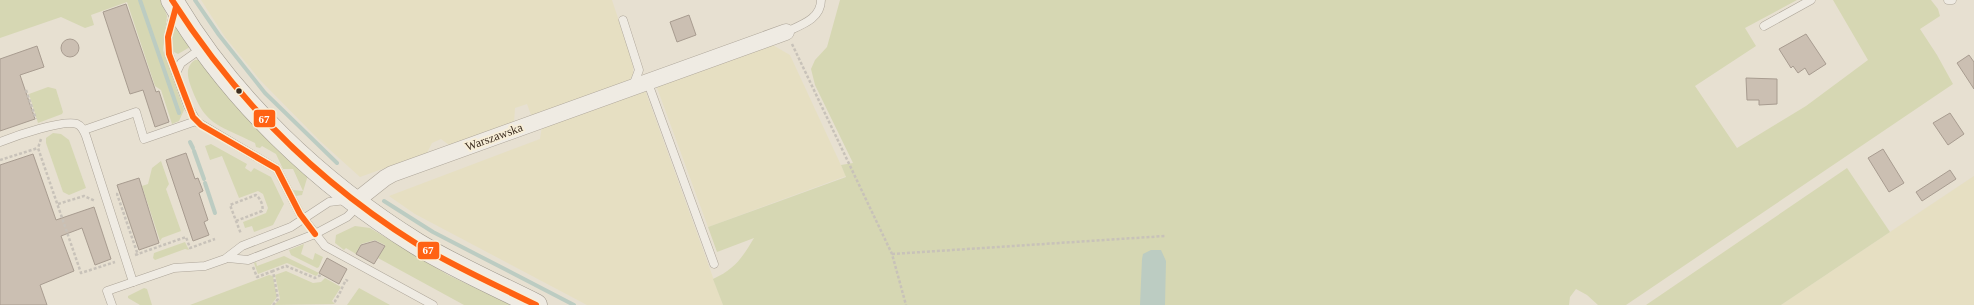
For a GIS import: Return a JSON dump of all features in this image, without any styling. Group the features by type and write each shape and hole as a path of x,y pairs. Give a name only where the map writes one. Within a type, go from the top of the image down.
{"main road":[{"path":"174,3 202,48 236,90 282,138 356,201 396,230 440,257 536,305"}],"street":[{"name":"Warszawska","path":"356,201 392,174 633,89 786,32"}],"lane":[{"name":"Warszawska","path":"786,32 816,15 821,6 821,0"},
{"path":"1764,26 1812,0"},
{"path":"174,3 168,37 169,54 188,106 196,121 277,169 304,219 322,244 332,251 433,305"},
{"path":"623,20 639,70 633,89"},
{"path":"176,73 182,62 202,48"},
{"path":"648,83 714,264"},
{"path":"84,130 136,112 144,139 196,121"},
{"path":"0,142 64,123 77,124 84,130 133,282"},
{"path":"112,305 107,291 174,268 205,266 228,258 242,246 284,230 304,219 329,202 339,200 356,201 351,213 347,217 315,234 248,260 228,258"}],"path":[{"path":"786,32 892,254 906,305"},
{"path":"26,90 37,123"},
{"path":"42,138 38,148 81,273 115,262"},
{"path":"0,160 38,148"},
{"path":"116,194 118,194 136,255 186,237 190,248 216,238"},
{"path":"236,221 262,211 263,208 259,197 256,195 230,204 236,221 241,234"},
{"path":"58,204 84,196 95,201"},
{"path":"892,254 1165,236"},
{"path":"252,264 257,277 286,266 315,278 321,275"},
{"path":"273,271 278,299 273,305"},
{"path":"336,302 335,301 346,280 348,281"}],"shaded area":[{"path":"201,0 612,0 633,63 633,75 629,82 536,118 531,115 527,104 515,108 514,123 449,145 441,139 432,143 427,153 360,177 320,141 260,80 225,37"},
{"path":"771,44 790,55 846,176 708,227 656,85"},
{"path":"645,90 723,305 587,305 415,214 389,196 540,139 542,126"},
{"path":"1974,176 1974,305 1781,305 1890,232"},
{"path":"1151,250 1161,250 1166,261 1165,305 1140,305 1143,254"}],"green space":[{"path":"0,0 161,0 167,16 163,50 184,110 179,121 172,124 161,90 155,86 127,2 91,15 94,25 85,28 61,17 0,38"},
{"path":"840,0 1797,0 1745,28 1756,46 1695,86 1737,148 1806,106 1868,60 1833,0 1931,0 1938,9 1940,16 1920,29 1937,55 1953,84 1626,305 1598,305 1587,295 1576,289 1570,297 1569,305 723,305 713,279 727,271 737,262 754,238 717,252 708,227 846,177 841,165 853,163 815,85 811,69 815,60 827,47"},
{"path":"177,26 190,47 178,54 174,52 172,38 175,27"},
{"path":"195,60 199,60 213,78 308,175 302,195 296,196 293,190 303,191 293,169 283,169 276,154 262,146 260,148 256,147 255,143 222,127 207,117 201,109 188,77 190,65"},
{"path":"48,87 56,89 63,112 62,114 38,123 29,94"},
{"path":"53,133 61,134 69,140 86,188 69,195 63,192 46,143 46,138"},
{"path":"211,144 247,164 245,168 251,172 254,168 271,177 284,204 273,225 254,232 252,226 245,228 243,222 266,213 268,208 263,194 258,191 239,198 222,156 210,160 205,146"},
{"path":"161,161 169,184 166,189 181,231 162,238 160,241 142,186 148,184 152,168"},
{"path":"1847,168 1890,232 1781,305 1646,305"},
{"path":"355,226 370,228 448,275 511,305 464,305 378,258 385,245 375,240 361,244 356,254 346,248 344,250 335,243 336,235"},
{"path":"185,242 189,250 185,249 155,260 153,258 154,253"},
{"path":"304,244 301,254 313,260 315,253 323,257 319,267 317,268 291,255 289,250"},
{"path":"284,256 319,273 316,276 287,263 258,274 254,263 256,262 257,266"},
{"path":"286,271 313,283 321,282 325,278 341,287 332,301 335,304 274,305 280,299 275,275"},
{"path":"269,275 273,276 277,297 271,305 190,305"},
{"path":"144,288 147,289 152,305 140,305 128,298 128,296"},
{"path":"359,288 390,305 347,305"}],"building":[{"path":"126,4 156,92 159,91 169,122 155,127 143,90 130,94 103,12"},
{"path":"689,15 696,35 677,42 670,22"},
{"path":"1806,34 1826,64 1809,75 1805,68 1798,73 1793,66 1791,68 1779,49"},
{"path":"66,39 74,39 79,44 77,55 74,57 66,57 61,52 61,44"},
{"path":"37,46 44,67 20,75 35,119 0,131 0,59"},
{"path":"1969,55 1974,62 1974,89 1957,63"},
{"path":"1746,78 1777,79 1777,104 1759,105 1759,100 1747,100"},
{"path":"1950,113 1964,134 1948,145 1933,123"},
{"path":"1883,149 1904,183 1889,192 1868,158"},
{"path":"186,153 195,179 198,178 203,191 199,193 208,220 204,222 209,235 193,241 166,160"},
{"path":"33,154 56,220 94,207 111,259 95,265 82,228 61,236 74,271 40,285 47,305 0,305 0,165"},
{"path":"1950,170 1956,179 1922,201 1916,192"},
{"path":"139,178 159,243 139,250 117,185"},
{"path":"375,241 385,246 374,264 356,254 361,245"},
{"path":"327,258 347,269 339,284 319,273"}],"waterway":[{"path":"140,0 179,113"},
{"path":"195,0 219,35 265,93 337,163"},
{"path":"190,142 193,148"},
{"path":"194,151 204,179"},
{"path":"205,183 215,213"},
{"path":"384,201 433,232 574,305"}],"transit line":[{"name":"67","path":"172,0 197,37 251,105 281,136 345,193 380,220 417,244 461,268 536,305"},
{"name":"67","path":"176,7 168,37 169,54 193,117 201,125 277,169 300,214 315,234"}]}
